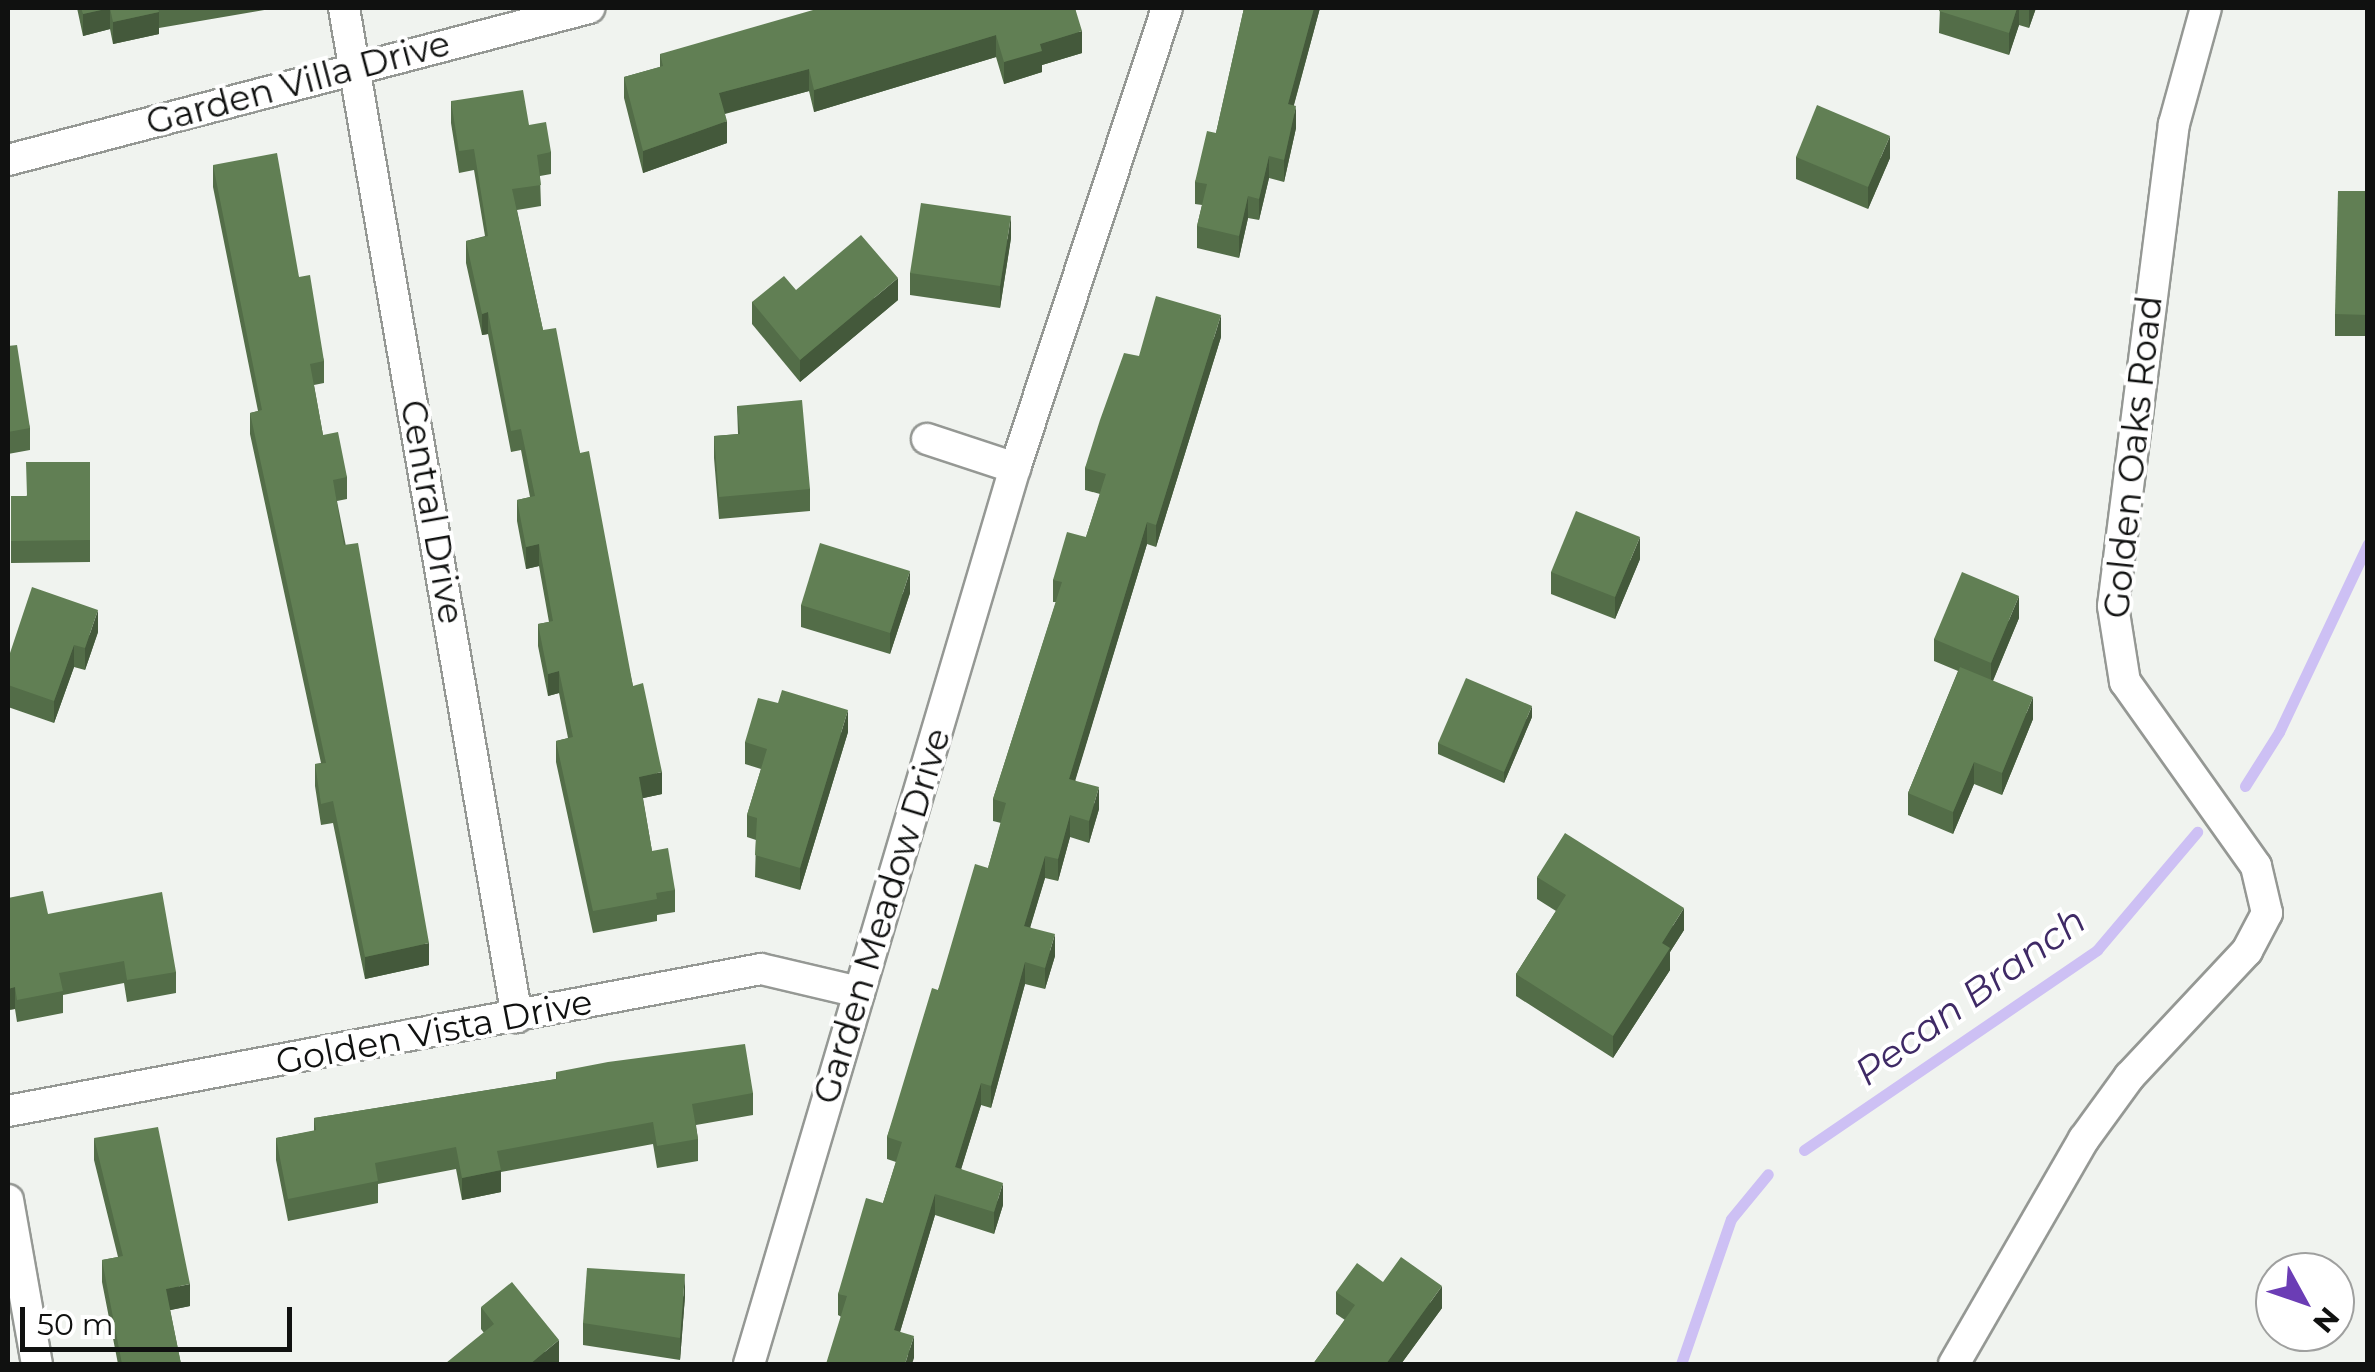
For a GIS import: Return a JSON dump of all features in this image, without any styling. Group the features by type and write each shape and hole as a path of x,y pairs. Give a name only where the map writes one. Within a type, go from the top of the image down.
{"street":[{"name":"Central Drive","path":"344,8 518,1018"},
{"name":"Garden Villa Drive","path":"8,160 354,66 589,8"},
{"name":"Garden Meadow Drive","path":"749,1364 1015,468 1167,8"},
{"name":"Golden Oaks Road","path":"1954,1364 2084,1139 2129,1077 2247,951 2267,913 2256,866 2125,682 2112,606 2174,124 2206,8"},
{"path":"927,439 1015,468"},
{"name":"Golden Vista Drive","path":"8,1111 518,1018 761,968 859,992"},
{"path":"8,1200 37,1364"}],"building":[{"path":"81,8 110,8 83,14"},
{"path":"110,8 158,8 159,12 113,22"},
{"path":"820,8 1075,8 1082,31 1040,44 1042,51 1004,62 996,35 814,90 809,69 719,93 727,121 643,151 624,77 663,66 660,54"},
{"path":"1244,8 1314,8 1288,104 1296,106 1284,160 1269,156 1259,199 1248,196 1239,236 1197,226 1207,184 1195,182 1207,131 1216,133"},
{"path":"2017,8 2009,33 1939,11"},
{"path":"523,90 529,125 546,122 551,152 537,155 541,185 512,189 543,330 556,328 580,453 589,451 633,686 643,683 662,772 639,777 652,851 668,848 675,890 656,893 657,899 593,911 556,741 573,737 559,671 548,674 538,624 553,621 539,544 526,547 517,500 535,496 521,429 511,431 488,312 482,314 466,241 488,236 474,149 459,151 451,101"},
{"path":"1817,105 1890,136 1868,187 1796,157"},
{"path":"277,153 299,277 310,275 324,361 310,364 323,435 338,432 347,477 333,480 344,545 358,543 429,943 365,957 333,801 321,804 315,764 326,763 250,413 262,410 213,165"},
{"path":"2338,191 2368,191 2368,315 2335,314"},
{"path":"921,203 1011,216 1000,286 910,273"},
{"path":"861,235 898,278 800,360 752,302 784,276 796,290"},
{"path":"1156,296 1221,315 1156,525 1147,522 1069,779 1099,787 1089,821 1070,815 1058,859 1045,856 1024,926 1055,934 1045,968 1025,962 991,1086 981,1083 955,1167 1003,1183 994,1212 935,1194 894,1330 914,1336 905,1364 826,1364 847,1296 838,1294 866,1198 883,1203 902,1142 887,1137 932,988 938,990 975,864 988,868 1006,803 993,799 1062,582 1053,580 1067,532 1086,537 1106,474 1085,468 1124,353 1139,356"},
{"path":"17,345 30,428 8,432 8,346"},
{"path":"802,400 810,489 719,497 714,436 740,434 737,406"},
{"path":"26,462 90,462 90,540 11,541 11,496 27,496"},
{"path":"1576,511 1640,537 1615,597 1551,572"},
{"path":"820,543 910,571 890,633 801,605"},
{"path":"1962,572 2019,596 1991,663 1934,639"},
{"path":"32,587 98,610 85,648 74,645 54,701 8,685 8,659"},
{"path":"1960,667 2033,697 2002,773 1974,762 1953,812 1908,793"},
{"path":"1466,678 1532,706 1504,772 1438,743"},
{"path":"782,690 848,710 800,868 755,855 757,818 747,815 767,749 745,742 758,698 778,703"},
{"path":"1565,833 1684,908 1662,943 1670,948 1613,1036 1516,974 1566,895 1537,877"},
{"path":"43,891 48,914 162,892 176,972 127,980 124,961 59,973 63,991 17,1000 15,987 8,989 8,898"},
{"path":"745,1044 753,1093 692,1104 698,1139 657,1146 653,1122 497,1151 501,1170 462,1178 456,1147 375,1163 378,1181 288,1199 276,1138 316,1130 314,1118 557,1079 556,1072 608,1062"},
{"path":"158,1127 190,1284 166,1289 181,1364 122,1364 102,1260 123,1256 94,1138"},
{"path":"1401,1257 1442,1286 1386,1364 1313,1364 1355,1305 1336,1292 1357,1263 1383,1282"},
{"path":"587,1268 685,1274 680,1338 583,1323"},
{"path":"512,1282 559,1340 530,1364 447,1364 494,1324 481,1307"}],"waterway":[{"name":"Pecan Branch","path":"2245,786 2279,732 2368,544"},
{"name":"Pecan Branch","path":"1804,1150 2097,950 2197,832"},
{"name":"Pecan Branch","path":"1681,1364 1731,1219 1768,1174"}]}
